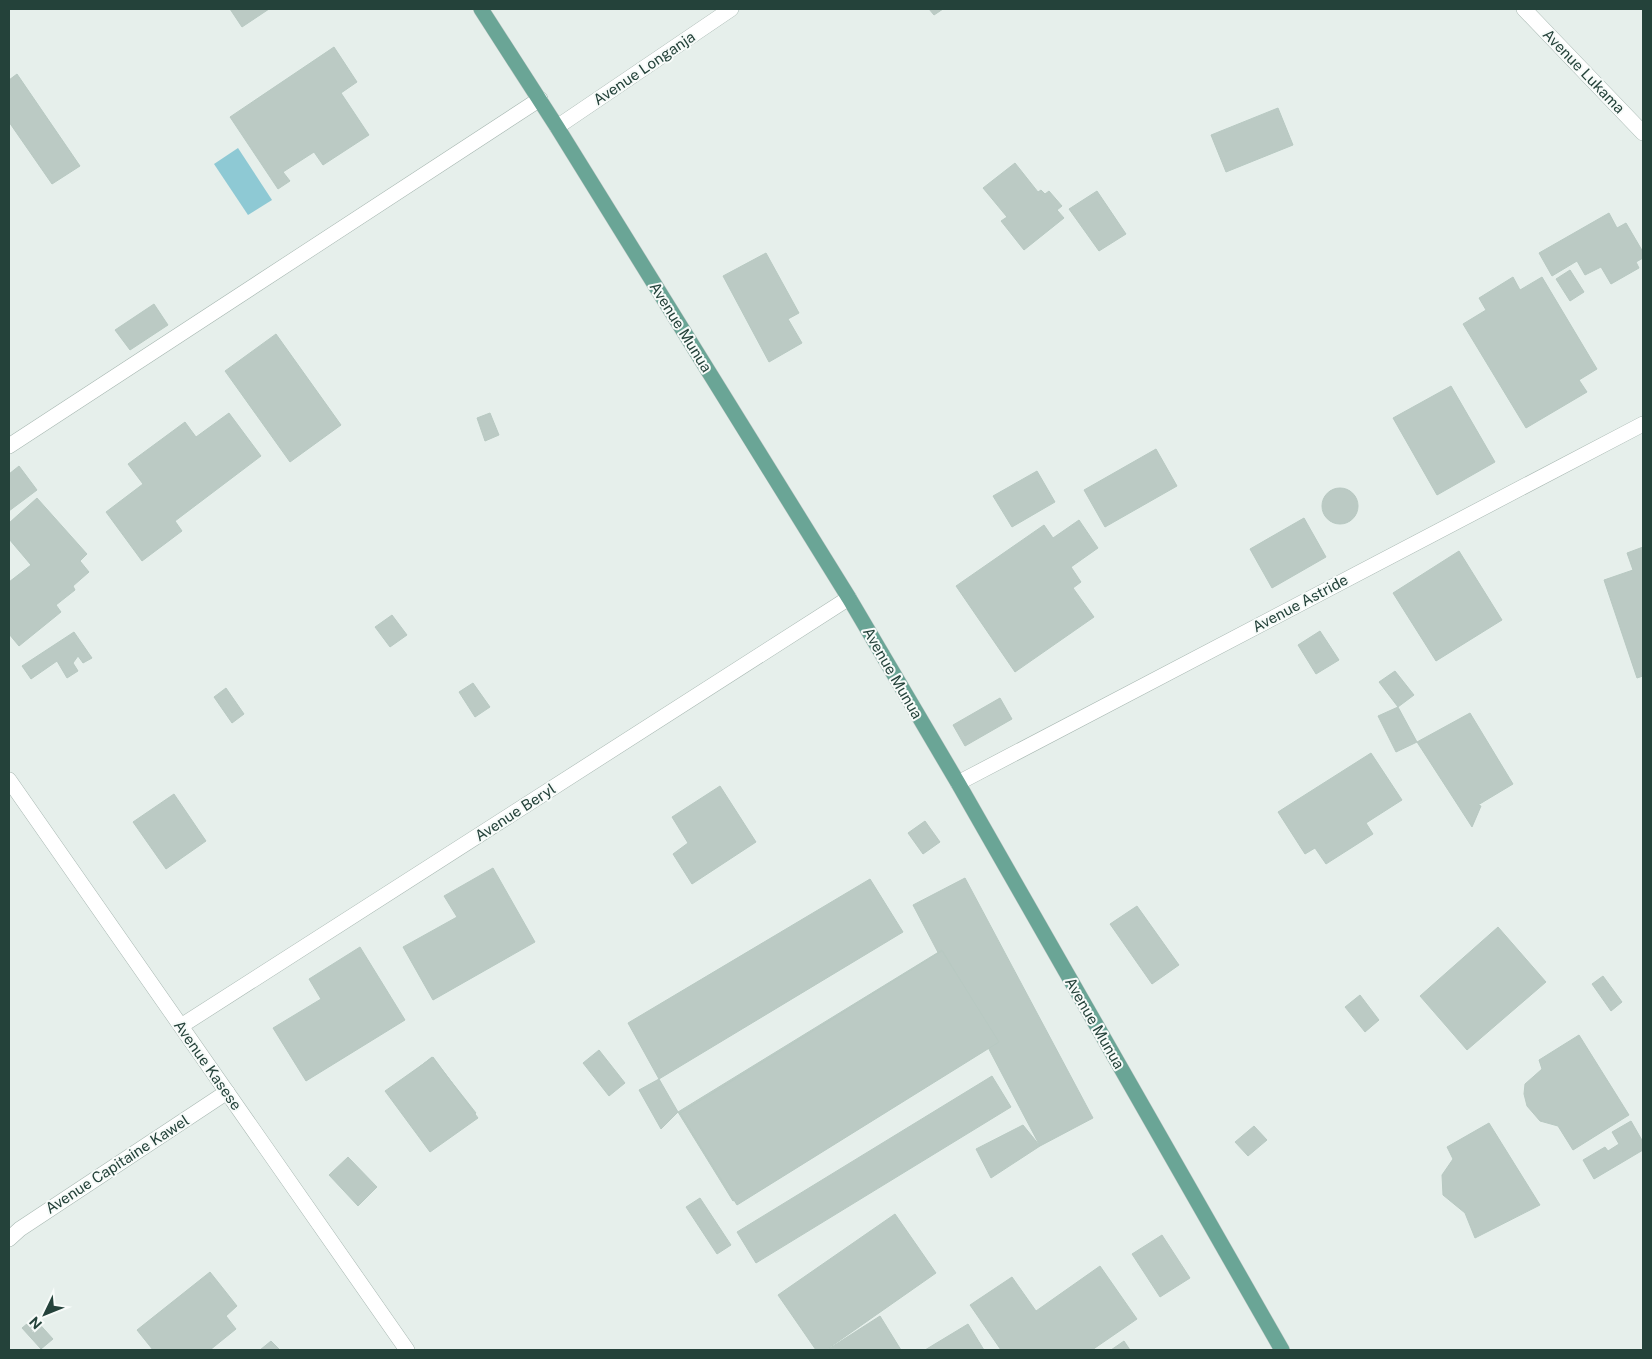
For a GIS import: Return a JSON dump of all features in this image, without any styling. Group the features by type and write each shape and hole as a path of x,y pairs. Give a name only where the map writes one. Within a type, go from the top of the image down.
{"main road":[{"name":"Avenue Munua","path":"481,9 540,99 849,598 958,783 1282,1350"}],"street":[{"name":"Avenue Longanja","path":"557,127 732,9"},
{"name":"Avenue Lukama","path":"1524,9 1643,133"},
{"path":"9,446 540,99"},
{"name":"Avenue Astride","path":"958,783 1643,424"},
{"name":"Avenue Beryl","path":"181,1026 849,598"},
{"name":"Avenue Kasese","path":"9,780 407,1350"},
{"name":"Avenue Capitaine Kawel","path":"9,1239 20,1229 227,1092"}],"water":[{"path":"238,148 272,200 248,215 214,164"}],"building":[{"path":"230,9 269,9 242,27"},
{"path":"929,9 943,9 934,15"},
{"path":"334,47 357,82 341,93 369,135 323,165 314,152 283,172 290,181 278,189 230,117"},
{"path":"17,74 80,166 52,184 9,122 9,80"},
{"path":"1278,108 1293,145 1226,172 1211,135"},
{"path":"1015,163 1038,192 1041,190 1045,194 1049,191 1062,206 1057,210 1064,218 1024,250 1001,221 1007,217 983,188"},
{"path":"1097,191 1126,234 1099,251 1069,209"},
{"path":"1609,213 1617,228 1626,223 1643,252 1643,258 1636,262 1639,268 1611,284 1601,267 1585,275 1577,261 1552,276 1539,253"},
{"path":"766,253 799,313 788,319 802,343 769,362 723,276"},
{"path":"1570,270 1584,292 1570,301 1556,279"},
{"path":"1513,277 1520,290 1542,277 1597,369 1579,380 1587,392 1526,428 1463,324 1486,310 1479,298"},
{"path":"154,304 168,325 130,350 115,330"},
{"path":"276,334 341,425 290,462 225,371"},
{"path":"1451,386 1495,462 1437,495 1393,418"},
{"path":"229,413 261,456 175,521 182,531 142,561 106,512 143,484 128,464 185,422 196,437"},
{"path":"490,413 499,435 485,441 477,418"},
{"path":"1156,449 1177,486 1105,527 1084,490"},
{"path":"19,466 37,490 9,511 9,474"},
{"path":"1037,471 1055,502 1012,527 993,496"},
{"path":"1340,488 1347,489 1353,493 1357,499 1357,513 1353,519 1347,523 1340,524 1333,523 1327,519 1323,513 1322,506 1323,499 1327,493 1333,489"},
{"path":"37,498 87,554 80,561 89,572 73,586 75,590 56,605 61,612 19,646 9,634 9,582 31,565 9,539 9,523"},
{"path":"1304,518 1326,557 1272,588 1250,549"},
{"path":"1079,520 1098,548 1071,567 1081,582 1073,588 1094,617 1015,672 956,586 1044,525 1053,538"},
{"path":"1643,547 1643,676 1637,678 1604,580 1633,570 1627,553"},
{"path":"1459,551 1502,620 1436,661 1393,593"},
{"path":"392,615 407,635 390,647 375,627"},
{"path":"1320,631 1339,660 1316,674 1298,645"},
{"path":"74,632 92,658 83,663 78,656 73,663 78,671 67,678 57,661 31,679 22,666"},
{"path":"1395,671 1414,695 1398,707 1379,682"},
{"path":"473,683 490,707 475,717 459,692"},
{"path":"226,688 244,714 232,723 214,697"},
{"path":"1000,698 1012,719 965,746 953,725"},
{"path":"1398,707 1417,742 1396,752 1378,716"},
{"path":"1470,713 1513,784 1478,805 1481,806 1472,827 1417,742"},
{"path":"1371,753 1402,800 1366,823 1373,834 1326,864 1315,848 1305,854 1278,812"},
{"path":"720,786 756,842 692,884 673,854 688,843 672,817"},
{"path":"174,794 206,841 166,869 133,822"},
{"path":"925,821 940,842 923,854 908,833"},
{"path":"493,868 535,942 433,1000 403,947 457,917 444,896"},
{"path":"965,878 1093,1118 1040,1146 913,905"},
{"path":"870,879 903,932 659,1079 628,1023"},
{"path":"1137,906 1179,965 1152,984 1110,924"},
{"path":"1498,927 1546,982 1467,1050 1420,996"},
{"path":"360,947 405,1020 306,1081 273,1028 321,999 309,979"},
{"path":"942,950 996,1039 733,1201 678,1112"},
{"path":"942,951 999,1042 737,1205 680,1113"},
{"path":"1603,976 1622,1002 1611,1011 1592,984"},
{"path":"1360,995 1379,1020 1365,1032 1345,1007"},
{"path":"1579,1035 1629,1115 1573,1150 1558,1126 1540,1121 1527,1106 1524,1094 1525,1084 1542,1069 1539,1060"},
{"path":"599,1050 625,1083 609,1096 583,1063"},
{"path":"432,1057 476,1113 431,1147 388,1092"},
{"path":"433,1057 478,1118 430,1152 385,1091"},
{"path":"992,1076 1011,1107 756,1263 737,1232"},
{"path":"659,1079 678,1112 661,1129 639,1090"},
{"path":"1631,1121 1643,1142 1643,1150 1594,1179 1583,1160 1605,1147 1608,1151 1619,1144 1612,1132"},
{"path":"1489,1123 1540,1205 1475,1238 1465,1213 1443,1195 1442,1175 1453,1159 1447,1147"},
{"path":"1023,1125 1040,1146 991,1178 976,1149"},
{"path":"1254,1126 1267,1140 1248,1156 1235,1142"},
{"path":"348,1157 377,1187 358,1206 329,1175"},
{"path":"700,1198 731,1245 717,1254 686,1207"},
{"path":"895,1214 936,1273 826,1350 816,1350 778,1295"},
{"path":"1162,1235 1190,1278 1160,1297 1132,1254"},
{"path":"1100,1266 1137,1319 1092,1350 1001,1350 970,1305 1012,1277 1036,1311"},
{"path":"210,1272 237,1306 226,1316 236,1329 210,1350 153,1350 137,1330"},
{"path":"880,1316 901,1350 827,1350"},
{"path":"34,1318 53,1339 41,1349 22,1328"},
{"path":"968,1324 984,1350 925,1350"},
{"path":"271,1341 280,1350 260,1350"},
{"path":"1124,1341 1130,1350 1111,1350"}]}
